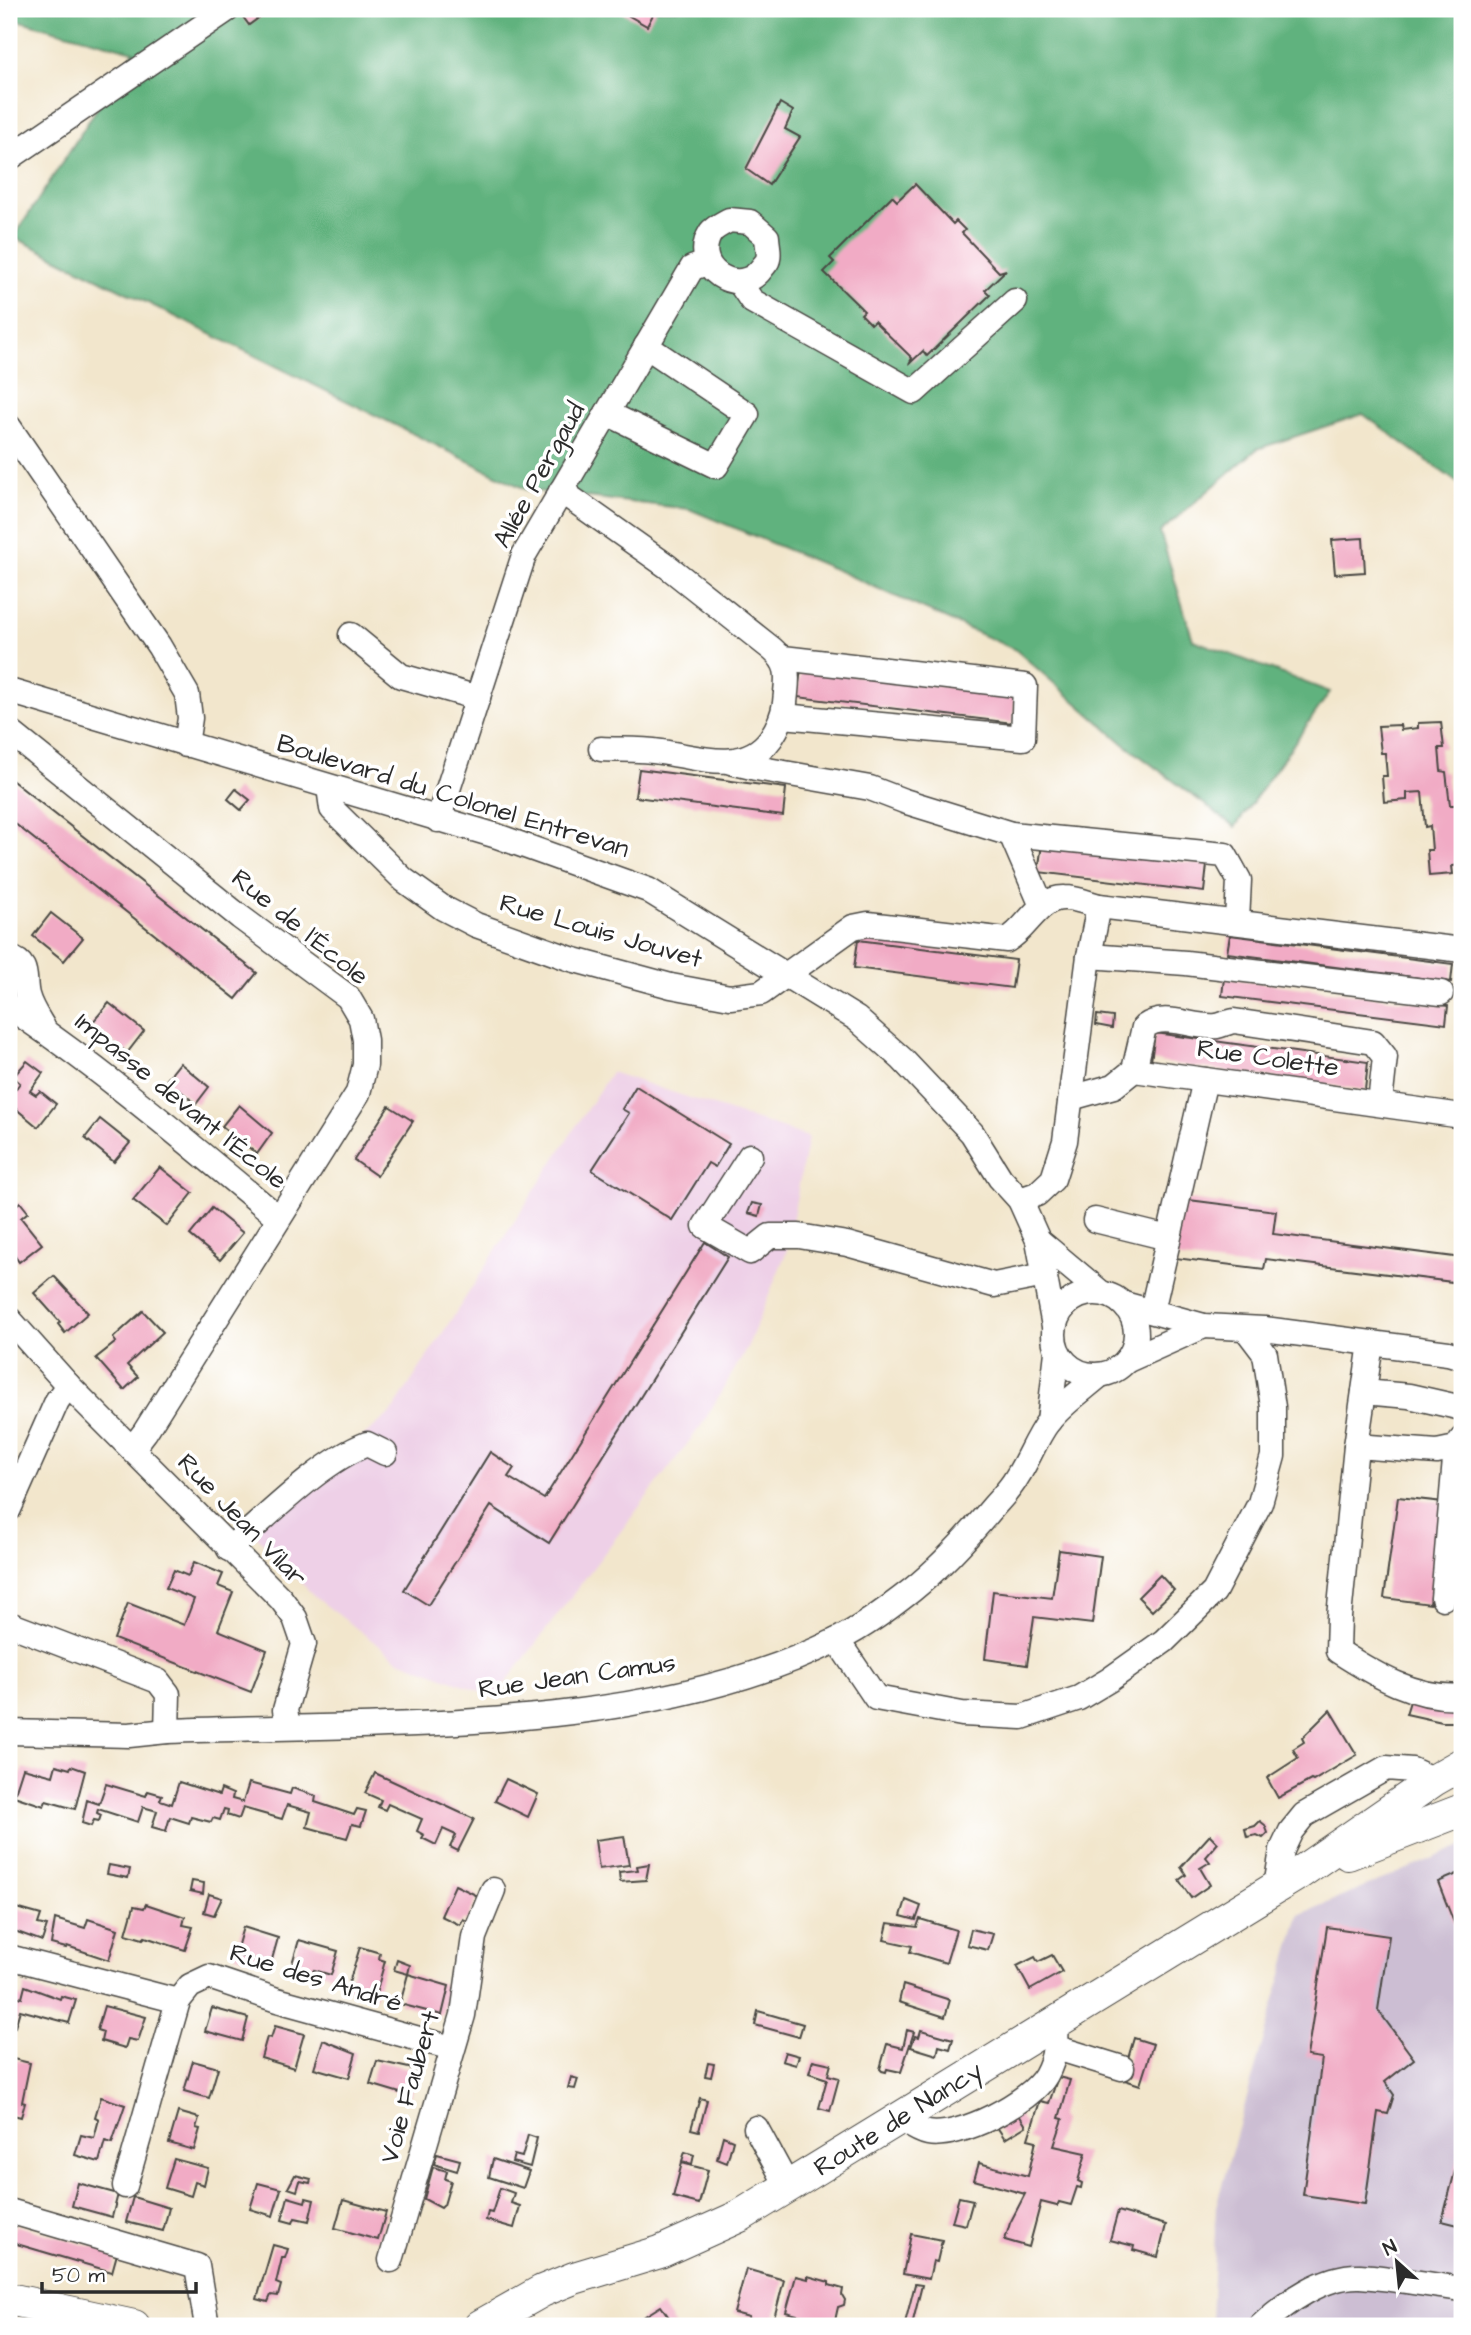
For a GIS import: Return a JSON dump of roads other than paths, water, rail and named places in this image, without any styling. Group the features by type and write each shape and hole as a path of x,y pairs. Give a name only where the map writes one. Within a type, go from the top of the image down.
{"main road":[{"name":"Route de Nancy","path":"480,2326 541,2291 660,2252 740,2216 899,2118 1056,2035 1434,1780 1462,1765"},
{"name":"Route de Nancy","path":"1287,1880 1462,1810"},
{"path":"9,2299 134,2326"}],"street":[{"path":"9,158 228,9"},
{"path":"739,282 758,274 768,259 766,237 750,222 729,220 712,230 705,247 707,263 717,275 739,282 752,301 914,392 1015,301"},
{"name":"Allée Pergaud","path":"438,820 524,555 692,268 707,263"},
{"path":"607,412 716,466 747,414 646,346"},
{"path":"9,427 159,646 187,694 190,718 186,745"},
{"path":"561,491 667,566 783,658 788,671 783,716 765,746 746,758 731,762"},
{"path":"351,635 401,676 478,698"},
{"path":"783,658 1025,686 1023,738 783,716"},
{"name":"Boulevard du Colonel Entrevan","path":"9,691 497,836 648,890 857,1020 902,1059 972,1133 1000,1178 1020,1200 1038,1240 1054,1326"},
{"name":"Rue de l'École","path":"9,730 240,917 348,997 361,1019 365,1040 365,1065 358,1093 145,1433 132,1449"},
{"path":"601,749 657,751 870,788 1011,834 1225,855 1240,880 1237,921"},
{"name":"Rue Louis Jouvet","path":"329,787 332,809 404,880 443,908 476,925 571,959 671,986 730,997 761,993 853,927 868,924 1007,940 1016,935 1042,906"},
{"path":"1011,834 1042,906 1054,899 1066,897 1099,905 1462,950"},
{"path":"1020,1200 1037,1194 1053,1178 1065,1141 1089,956 1099,905"},
{"path":"1089,956 1185,963 1441,993"},
{"path":"9,958 17,960 24,968 28,999 45,1031"},
{"name":"Impasse devant l'École","path":"9,1007 119,1087 279,1218"},
{"path":"1071,1098 1114,1086 1134,1070 1144,1027 1152,1021 1216,1026 1234,1021 1373,1042 1385,1057 1380,1103"},
{"name":"Rue Colette","path":"1134,1070 1462,1116"},
{"path":"1152,1311 1205,1080"},
{"path":"750,1156 705,1226 750,1252 769,1236 799,1236 847,1244 994,1285 1045,1275"},
{"path":"1095,1220 1168,1238"},
{"name":"Boulevard du Colonel Entrevan","path":"1038,1240 1100,1292"},
{"path":"1128,1360 1135,1347 1137,1331 1133,1316 1117,1298 1100,1292 1088,1293 1066,1304 1058,1314 1054,1326 1057,1352 1068,1366 1083,1374 1110,1373 1128,1360 1204,1326"},
{"path":"1124,1304 1204,1326 1264,1329 1462,1357"},
{"name":"Rue Jean Vilar","path":"9,1319 68,1385 281,1599 295,1618 304,1644 285,1710 288,1726"},
{"path":"837,1640 876,1698 962,1714 1022,1717 1079,1698 1164,1641 1214,1592 1239,1547 1268,1481 1273,1456 1273,1407 1265,1354 1246,1329"},
{"path":"1371,1343 1356,1446 1338,1651 1398,1685 1429,1695 1462,1696"},
{"name":"Rue Jean Camus","path":"1049,1421 1057,1352"},
{"name":"Rue Jean Camus","path":"9,1732 129,1735 288,1726 457,1722 583,1710 652,1699 723,1683 783,1663 837,1640 877,1616 914,1588 968,1538 1016,1479 1049,1421 1100,1375"},
{"path":"9,1509 57,1401 68,1385"},
{"path":"1364,1392 1409,1396 1462,1408"},
{"path":"229,1549 312,1479 356,1448 368,1444 385,1453"},
{"path":"1356,1446 1437,1452 1459,1444 1443,1598"},
{"path":"9,1624 158,1681 168,1694 167,1731"},
{"path":"1287,1880 1282,1850 1291,1831 1304,1815 1386,1768 1412,1770 1434,1780"},
{"name":"Voie Faubert","path":"391,2260 463,2015 474,1937 493,1890"},
{"path":"9,1957 178,2001 125,2186"},
{"name":"Rue des André","path":"178,2001 190,1986 209,1977 277,2000 452,2048"},
{"path":"899,2118 927,2133 948,2133 972,2127 1031,2093 1045,2076 1056,2035 1122,2068"},
{"path":"756,2127 788,2187"},
{"path":"9,2211 197,2266 207,2326"},
{"path":"1261,2326 1282,2307 1336,2280 1358,2276 1462,2289"}]}
